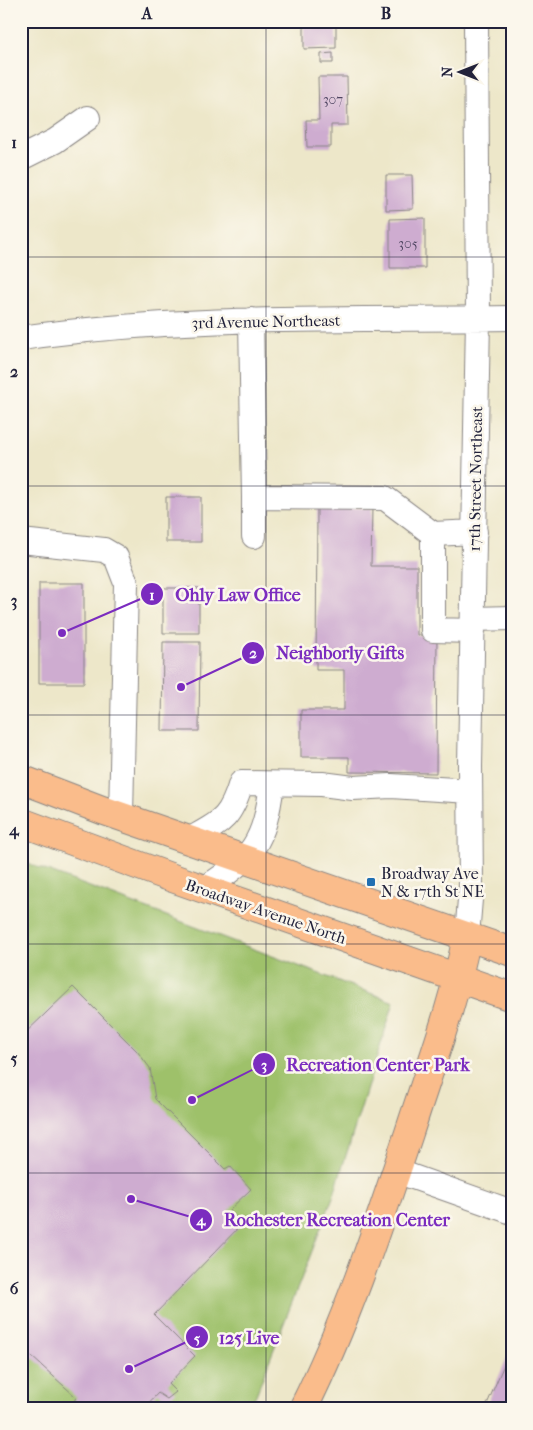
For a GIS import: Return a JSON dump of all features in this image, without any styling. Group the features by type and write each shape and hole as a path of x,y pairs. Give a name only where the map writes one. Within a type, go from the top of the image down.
{"main road":[{"path":"21,779 244,860 512,952"},
{"name":"Broadway Avenue North","path":"21,822 459,980 512,997"},
{"path":"303,1409 336,1336 396,1171 459,980 467,936"}],"street":[{"name":"17th Street Northeast","path":"467,936 471,893 470,791 478,318 476,21"},
{"path":"21,158 55,141 88,118"},
{"name":"3rd Avenue Northeast","path":"21,338 92,328 251,320 512,318"},
{"path":"251,320 254,536"},
{"path":"254,497 385,498 433,534 475,532"},
{"path":"433,534 433,630 512,618"},
{"path":"21,541 104,550 116,557 126,583 121,816"},
{"path":"189,840 216,825 226,816 234,806 241,783 322,784 353,788 391,786 470,791"},
{"path":"204,889 244,860 261,836 268,818 272,784"},
{"path":"396,1171 512,1212"}],"green space":[{"path":"21,861 394,1002 333,1197 256,1395 248,1409 21,1409"}],"building":[{"path":"304,21 336,21 336,48 304,49"},
{"path":"333,53 333,63 321,63 321,54"},
{"path":"318,77 347,77 348,125 331,125 331,147 307,147 306,120 319,120"},
{"path":"386,175 412,175 413,209 386,210"},
{"path":"425,218 425,268 390,268 390,219"},
{"path":"166,497 201,497 201,542 166,542"},
{"path":"317,508 372,508 371,566 417,566 417,635 437,635 436,773 349,772 349,757 301,757 301,710 344,710 344,670 316,670"},
{"path":"39,583 84,583 84,683 39,683"},
{"path":"163,588 199,588 199,633 163,633"},
{"path":"163,642 200,642 199,731 162,731"},
{"path":"73,987 137,1051 150,1068 155,1099 225,1169 230,1166 251,1189 229,1210 242,1224 154,1315 195,1356 168,1384 176,1392 167,1399 158,1393 143,1409 71,1409 76,1397 31,1356 21,1356 21,1037"},
{"path":"512,1346 512,1409 485,1409"}],"place":[{"name":"Ohly Law Office","path":"62,633"},
{"name":"Neighborly Gifts","path":"181,687"},
{"name":"Broadway Ave N & 17th St NE","path":"371,882"},
{"name":"Recreation Center Park","path":"192,1100"},
{"name":"Rochester Recreation Center","path":"131,1199"},
{"name":"125 Live","path":"129,1369"}]}
